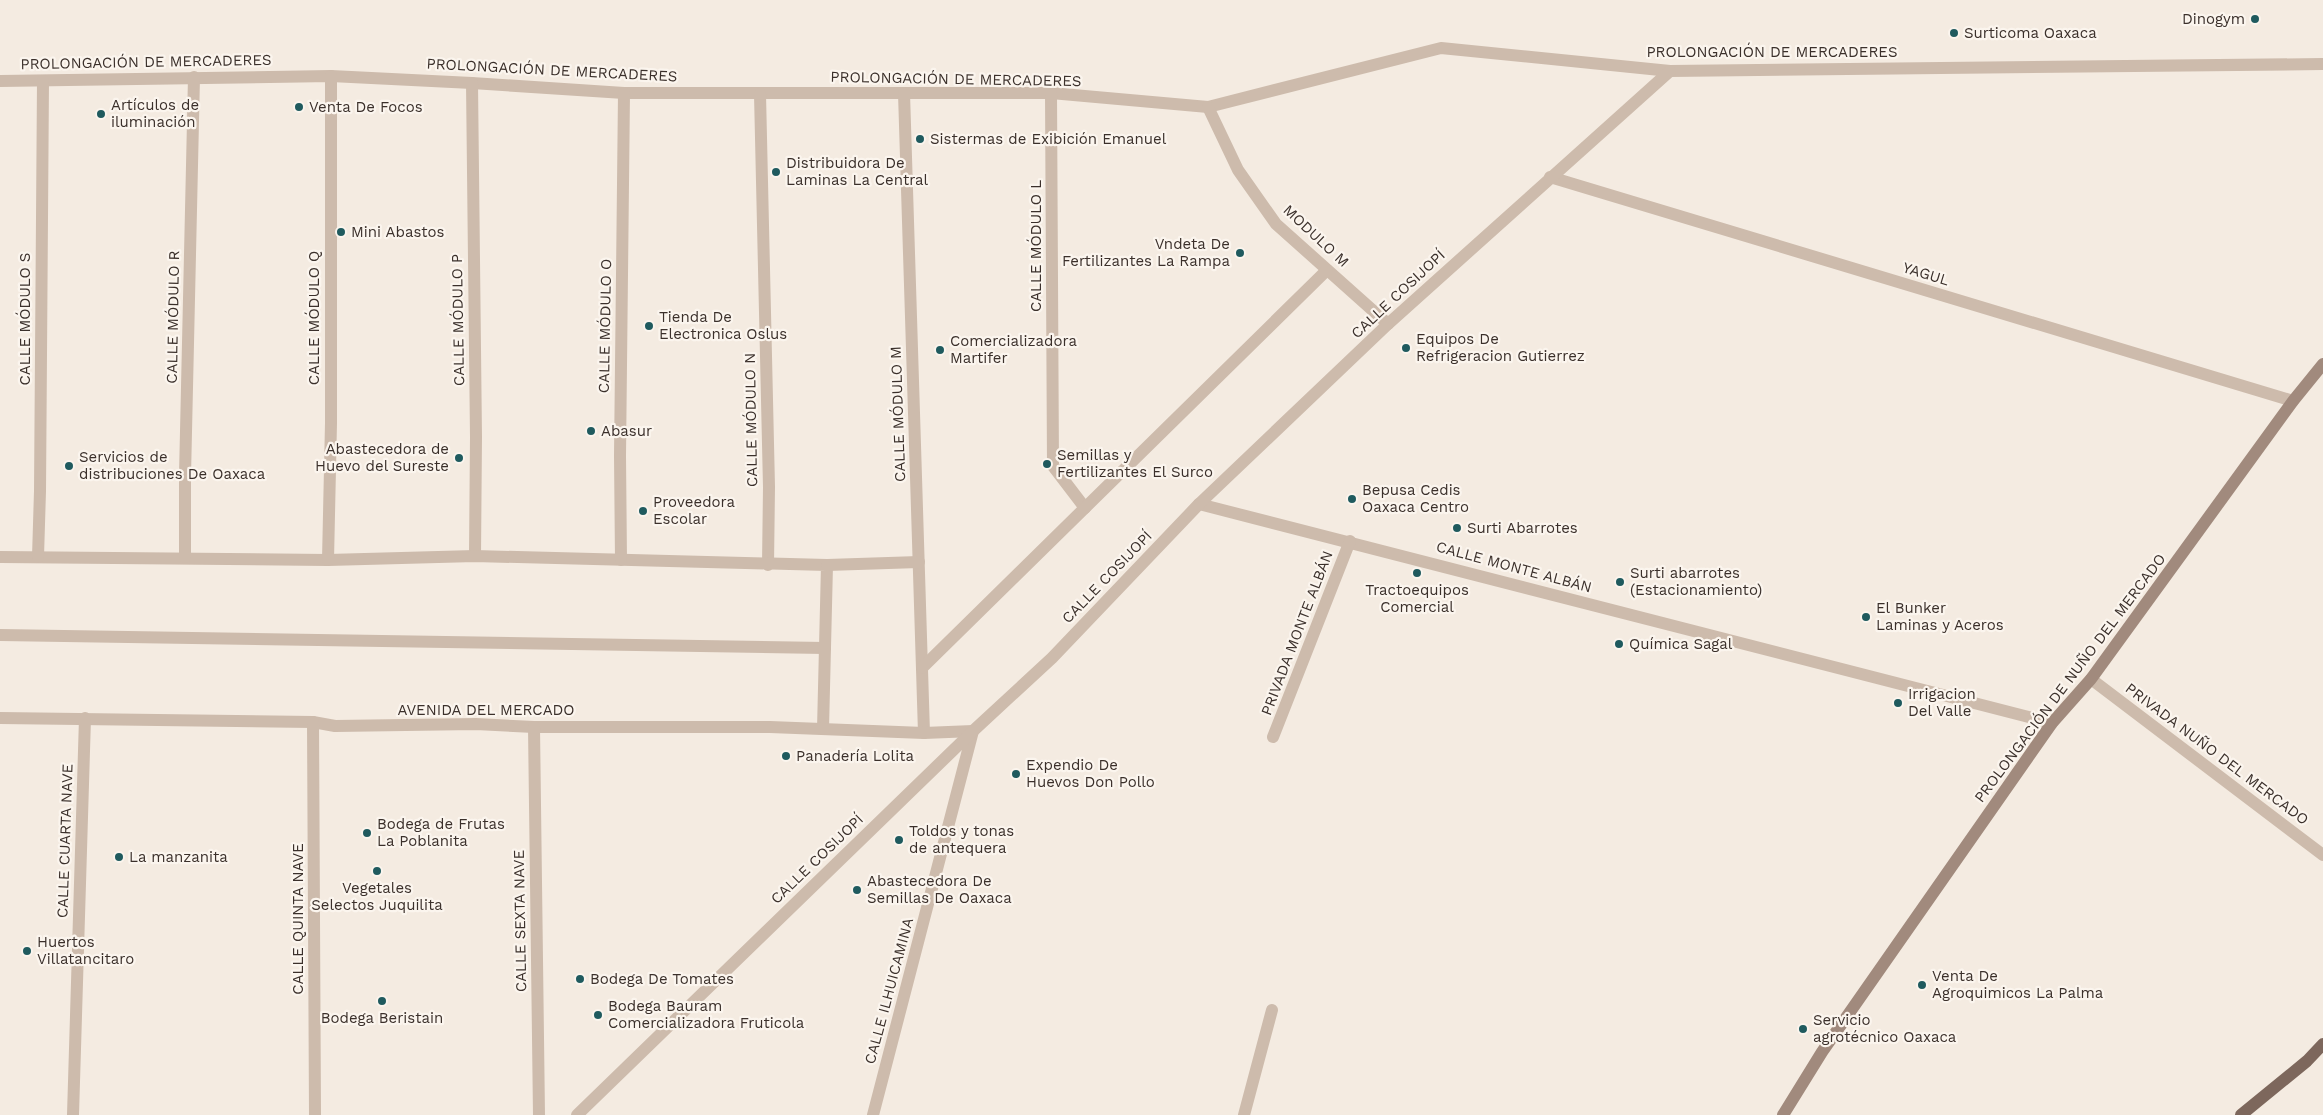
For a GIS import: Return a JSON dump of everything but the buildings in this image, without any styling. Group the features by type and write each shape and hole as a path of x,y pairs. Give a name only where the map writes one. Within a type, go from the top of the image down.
{"main road":[{"path":"2241,1115 2307,1061 2323,1044"}],"street":[{"name":"PROLONGACIÓN DE MERCADERES","path":"0,81 331,76 624,93 1051,93 1208,106 1441,48 1670,71 2323,64"},
{"name":"CALLE COSIJOPÍ","path":"577,1115 973,731 1052,658 1199,504 1388,324 1670,71"},
{"name":"CALLE MÓDULO Q","path":"328,560 331,423 331,76"},
{"name":"CALLE MÓDULO R","path":"185,557 185,476 194,77"},
{"name":"CALLE MÓDULO S","path":"38,557 43,80"},
{"name":"CALLE MÓDULO P","path":"472,83 476,418 475,556"},
{"name":"CALLE MÓDULO O","path":"621,560 620,456 624,93"},
{"name":"CALLE MÓDULO M","path":"904,93 924,733"},
{"name":"CALLE MÓDULO L","path":"1051,93 1053,466 1085,508"},
{"name":"CALLE MÓDULO N","path":"760,94 769,487 768,565"},
{"name":"MODULO M","path":"1208,106 1238,170 1276,224 1388,324"},
{"name":"YAGUL","path":"1550,177 2293,401"},
{"path":"922,668 1327,270"},
{"name":"PROLONGACIÓN DE NUÑO DEL MERCADO","path":"1783,1115 1822,1052 2052,723 2091,679 2293,401 2323,364"},
{"name":"CALLE MONTE ALBÁN","path":"1199,504 1350,541 2052,723"},
{"name":"PRIVADA MONTE ALBÁN","path":"1273,737 1350,541"},
{"path":"0,557 185,557 328,560 475,556 768,565 919,562"},
{"path":"823,729 827,565"},
{"path":"0,635 825,648"},
{"name":"PRIVADA NUÑO DEL MERCADO","path":"2091,679 2323,855"},
{"name":"AVENIDA DEL MERCADO","path":"0,718 313,722 335,726 476,724 534,727 760,726 924,733 973,731"},
{"name":"CALLE CUARTA NAVE","path":"73,1115 85,718"},
{"name":"CALLE QUINTA NAVE","path":"313,722 315,1115"},
{"name":"CALLE SEXTA NAVE","path":"534,727 539,1115"},
{"name":"CALLE ILHUICAMINA","path":"873,1115 973,731"},
{"path":"1244,1115 1272,1010"}],"place":[{"name":"Dinogym","path":"2255,19"},
{"name":"Surticoma Oaxaca","path":"1954,33"},
{"name":"Venta De Focos","path":"299,107"},
{"name":"Artículos de iluminación","path":"101,114"},
{"name":"Sistermas de Exibición Emanuel","path":"920,139"},
{"name":"Distribuidora De Laminas La Central","path":"776,172"},
{"name":"Mini Abastos","path":"341,232"},
{"name":"Vndeta De Fertilizantes La Rampa","path":"1240,253"},
{"name":"Tienda De Electronica Oslus","path":"649,326"},
{"name":"Equipos De Refrigeracion Gutierrez","path":"1406,348"},
{"name":"Comercializadora Martifer","path":"940,350"},
{"name":"Abasur","path":"591,431"},
{"name":"Abastecedora de Huevo del Sureste","path":"459,458"},
{"name":"Semillas y Fertilizantes El Surco","path":"1047,464"},
{"name":"Servicios de distribuciones De Oaxaca","path":"69,466"},
{"name":"Bepusa Cedis Oaxaca Centro","path":"1352,499"},
{"name":"Proveedora Escolar","path":"643,511"},
{"name":"Surti Abarrotes","path":"1457,528"},
{"name":"Tractoequipos Comercial","path":"1417,573"},
{"name":"Surti abarrotes (Estacionamiento)","path":"1620,582"},
{"name":"El Bunker Laminas y Aceros","path":"1866,617"},
{"name":"Química Sagal","path":"1619,644"},
{"name":"Irrigacion Del Valle","path":"1898,703"},
{"name":"Panadería Lolita","path":"786,756"},
{"name":"Expendio De Huevos Don Pollo","path":"1016,774"},
{"name":"Bodega de Frutas La Poblanita","path":"367,833"},
{"name":"Toldos y tonas de antequera","path":"899,840"},
{"name":"La manzanita","path":"119,857"},
{"name":"Vegetales Selectos Juquilita","path":"377,871"},
{"name":"Abastecedora De Semillas De Oaxaca","path":"857,890"},
{"name":"Huertos Villatancitaro","path":"27,951"},
{"name":"Bodega De Tomates","path":"580,979"},
{"name":"Venta De Agroquimicos La Palma","path":"1922,985"},
{"name":"Bodega Beristain","path":"382,1001"},
{"name":"Bodega Bauram Comercializadora Fruticola","path":"598,1015"},
{"name":"Servicio agrotécnico Oaxaca","path":"1803,1029"}]}
